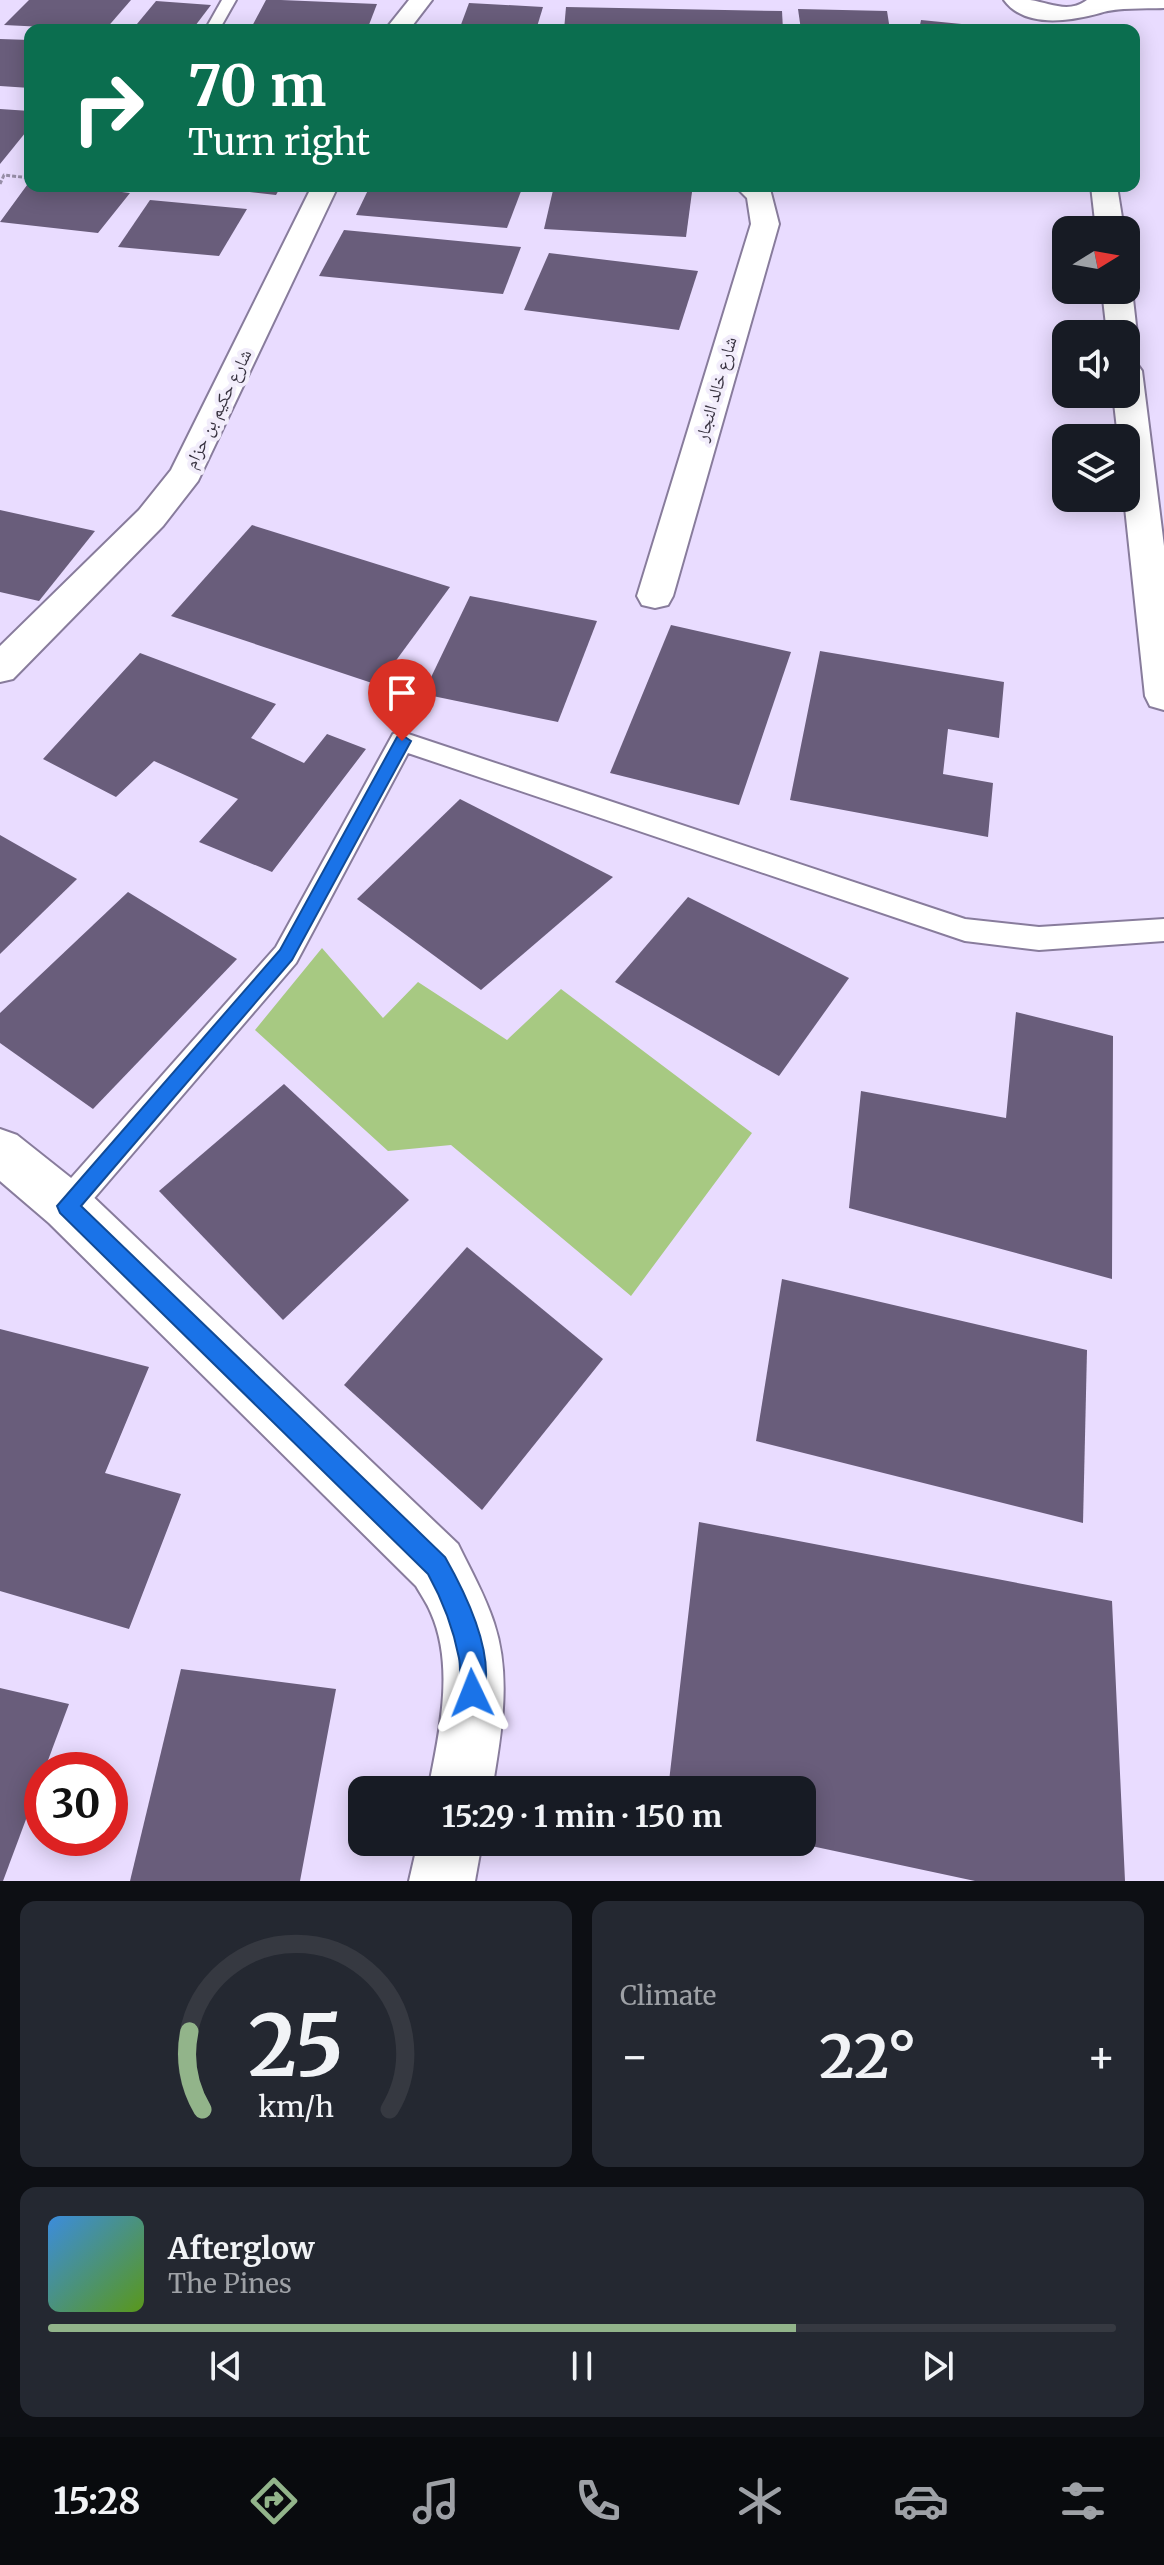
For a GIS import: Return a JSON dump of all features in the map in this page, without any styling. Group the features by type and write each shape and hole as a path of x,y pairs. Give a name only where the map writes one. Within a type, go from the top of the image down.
{"street":[{"path":"396,24 397,0"},
{"path":"401,24 421,0"},
{"path":"1018,4 1067,14 1164,1"},
{"path":"1018,4 1047,24"},
{"name":"شارع حكيم بن حزام","path":"0,669 151,518 186,474 322,192"},
{"name":"شارع خالد النجار","path":"655,596 765,224 760,195 756,192"},
{"path":"1105,192 1108,216"},
{"path":"1130,408 1164,696"},
{"path":"0,1151 67,1206 437,1565 458,1604 473,1661 472,1724 463,1776"},
{"path":"442,1881 447,1856"}],"lane":[{"path":"215,24 229,0"},
{"path":"67,1206 286,955 402,741 965,930 1002,938 1037,940 1164,930"}],"path":[{"path":"0,184 4,175 24,177"}],"green space":[{"path":"322,948 383,1018 418,982 507,1040 561,989 752,1133 631,1296 451,1145 388,1151 255,1030"}],"building":[{"path":"29,0 131,0 110,24 4,25"},
{"path":"266,0 377,4 369,24 253,24"},
{"path":"156,1 211,5 197,24 137,24"},
{"path":"469,3 543,7 538,24 461,24"},
{"path":"566,7 782,11 783,24 565,24"},
{"path":"798,9 887,11 889,24 800,24"},
{"path":"921,20 962,24 920,24"},
{"path":"0,39 24,40 24,88 0,86"},
{"path":"0,109 24,111 24,134 0,164"},
{"path":"24,189 24,192 130,193 98,233 0,222"},
{"path":"250,192 278,192 276,195"},
{"path":"367,192 521,192 507,228 356,215"},
{"path":"553,192 692,192 686,237 544,229"},
{"path":"150,200 247,209 219,256 118,247"},
{"path":"344,230 521,247 503,294 319,276"},
{"path":"549,253 698,271 679,330 524,310"},
{"path":"0,510 95,531 39,601 0,592"},
{"path":"252,525 450,587 378,685 171,616"},
{"path":"470,596 597,621 558,722 423,694"},
{"path":"671,625 791,652 739,805 610,773"},
{"path":"820,651 1004,682 999,738 948,729 943,774 993,783 988,837 790,800"},
{"path":"140,653 276,704 251,738 304,763 327,734 366,749 272,872 199,842 238,799 154,761 116,797 43,759"},
{"path":"460,799 613,877 481,990 357,899"},
{"path":"0,835 77,879 0,954"},
{"path":"128,892 237,959 93,1109 0,1043 0,1013"},
{"path":"688,897 849,978 779,1076 615,982"},
{"path":"1016,1012 1113,1036 1112,1279 849,1208 861,1091 1006,1118"},
{"path":"284,1084 409,1200 283,1320 159,1191"},
{"path":"467,1247 603,1359 482,1510 344,1385"},
{"path":"782,1279 1087,1350 1083,1523 756,1441"},
{"path":"0,1329 149,1367 105,1473 181,1494 129,1629 0,1591"},
{"path":"699,1522 1112,1601 1125,1881 975,1881 816,1847 816,1776 670,1776"},
{"path":"181,1669 336,1689 300,1881 130,1881"},
{"path":"0,1688 69,1704 51,1752 24,1752 24,1825 3,1881 0,1881"}],"route":[{"path":"402,741 286,955 67,1206 437,1565 458,1604 473,1661 472,1693"}]}
